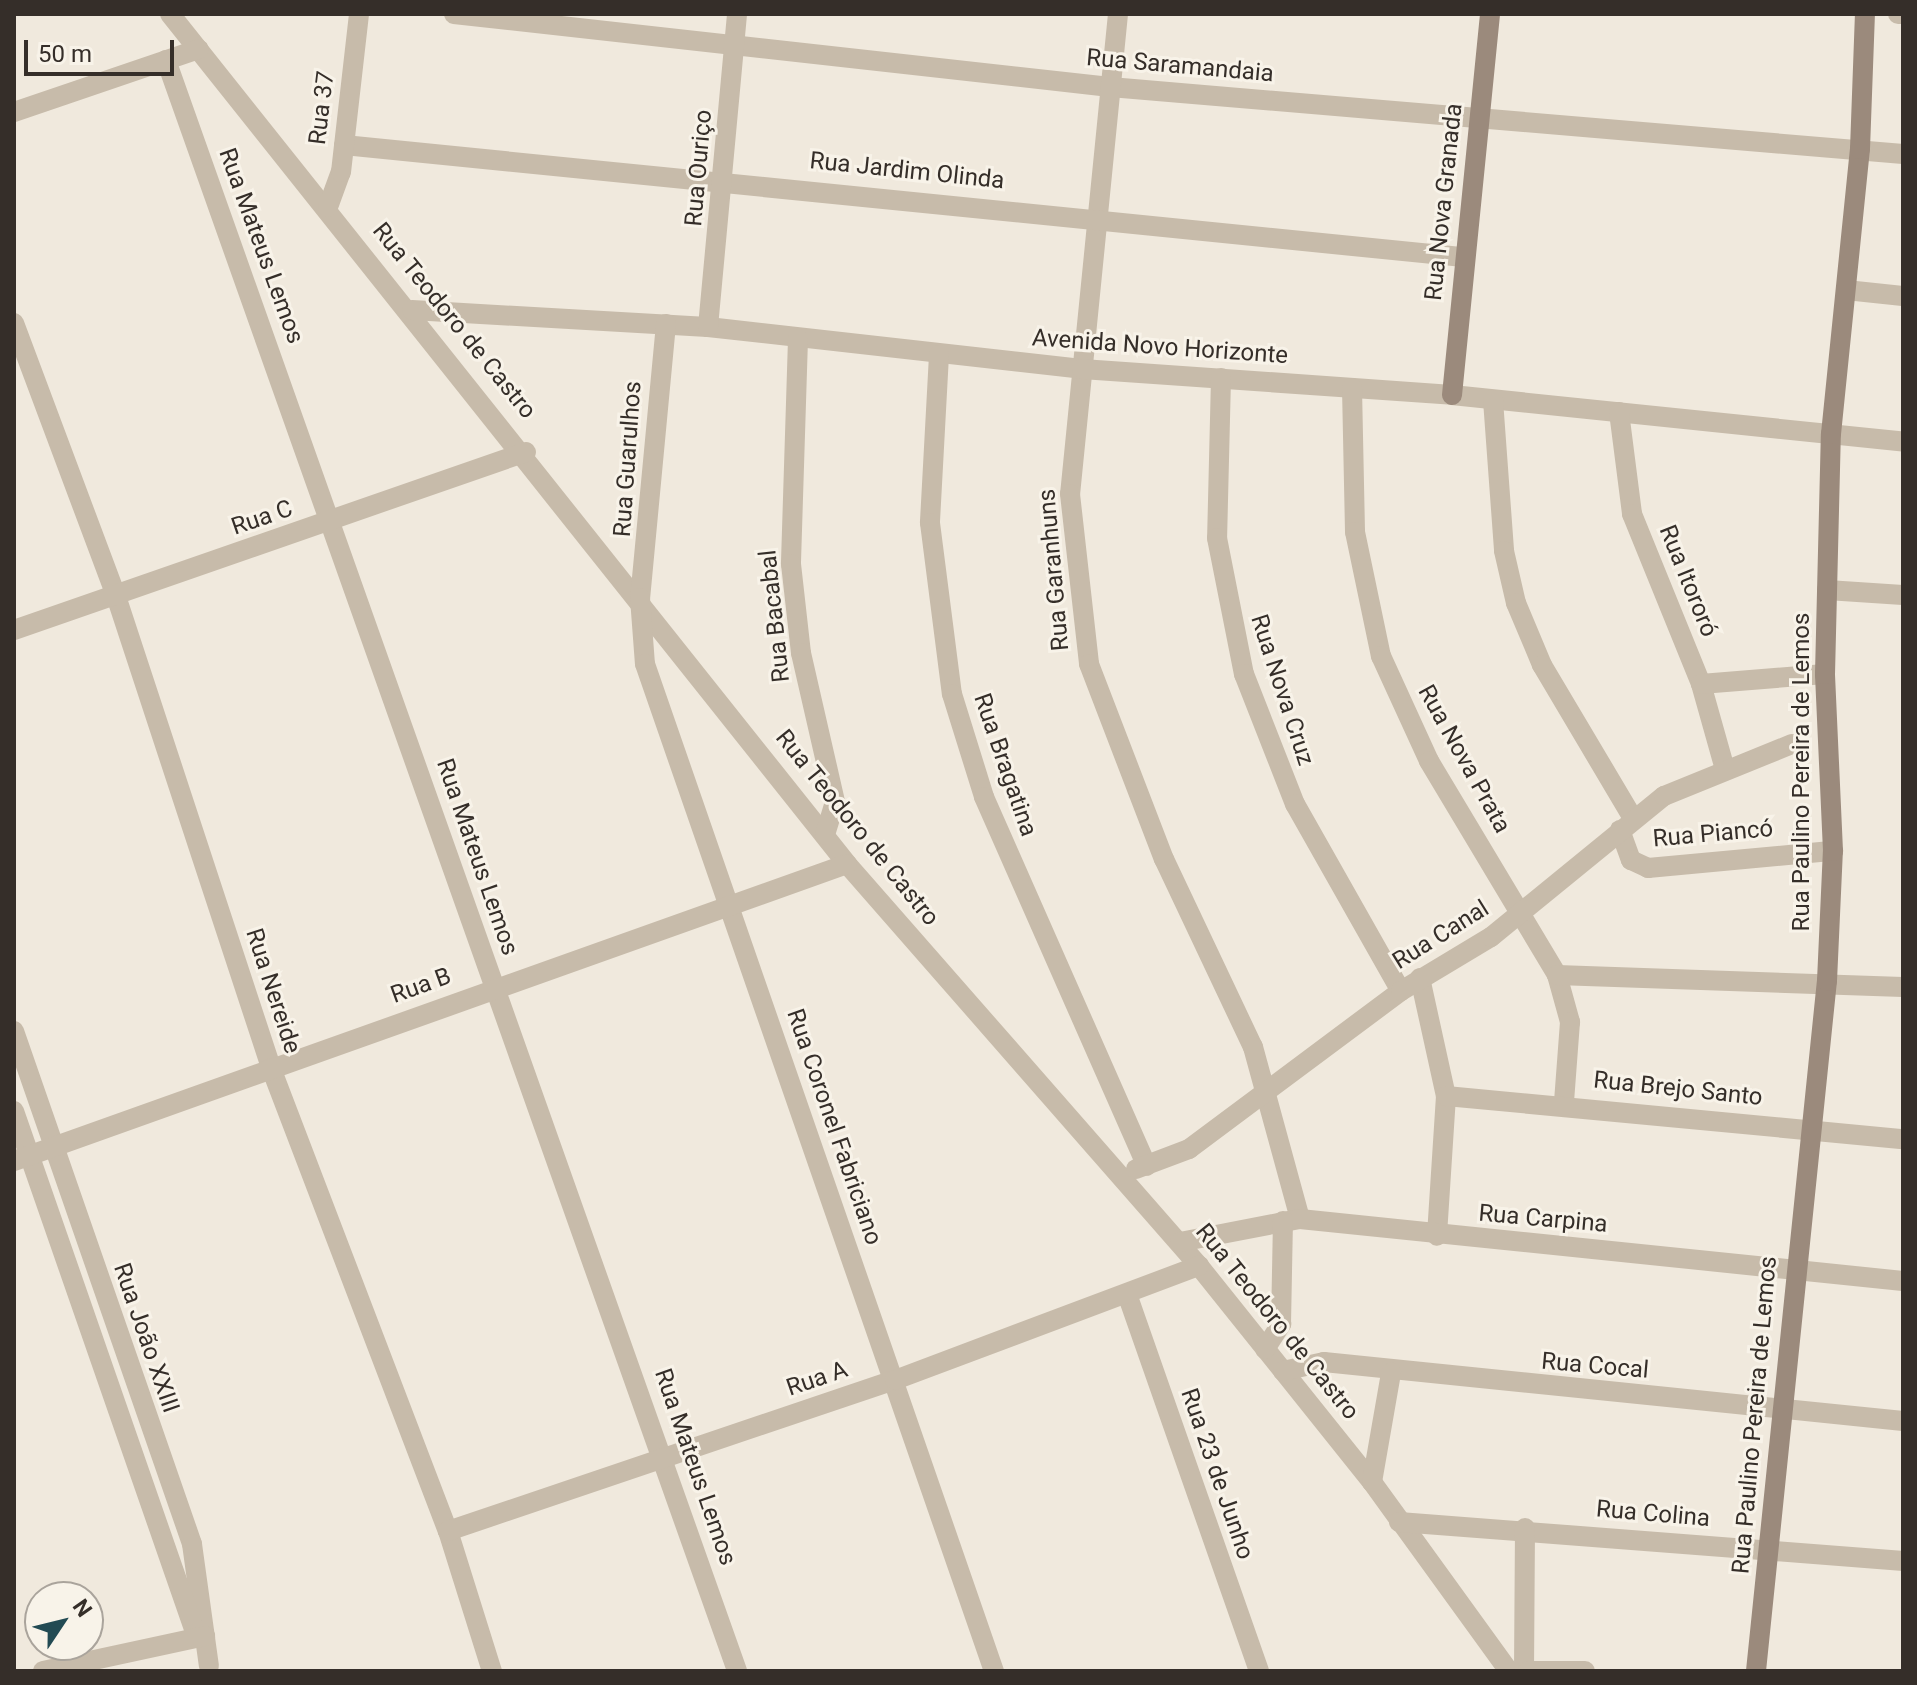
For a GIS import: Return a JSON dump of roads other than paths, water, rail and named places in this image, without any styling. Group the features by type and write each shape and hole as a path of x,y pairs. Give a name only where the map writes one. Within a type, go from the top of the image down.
{"street":[{"name":"Rua Teodoro de Castro","path":"170,14 526,452 847,864 1180,1242 1372,1482 1509,1671"},
{"name":"Rua 37","path":"328,207 344,145 359,14"},
{"name":"Rua Saramandaia","path":"454,14 1110,87 1903,154"},
{"name":"Rua Ouriço","path":"708,327 726,179 737,14"},
{"name":"Rua Garanhuns","path":"1118,14 1110,87 1103,217 1082,369 1070,494 1089,664 1111,735 1221,969 1265,1088 1292,1220 1281,1324 1265,1349"},
{"name":"Rua Nova Granada","path":"1452,395 1463,257 1490,14"},
{"name":"Rua Paulino Pereira de Lemos","path":"1756,1671 1783,1411 1794,1268 1827,981 1833,851 1825,674 1831,434 1860,149 1865,14"},
{"path":"14,112 199,49"},
{"name":"Rua Mateus Lemos","path":"166,60 665,1457 737,1671"},
{"name":"Rua Jardim Olinda","path":"344,145 726,179 1463,257"},
{"path":"1846,290 1903,296"},
{"name":"Avenida Novo Horizonte","path":"412,310 708,327 1082,369 1452,395 1903,442"},
{"name":"Rua Nereide","path":"14,323 116,596 271,1068 448,1531 492,1671"},
{"name":"Rua Guarulhos","path":"640,598 666,324"},
{"name":"Rua Bacabal","path":"798,339 791,564 801,653 835,802 825,834"},
{"name":"Rua Bragatina","path":"939,355 930,523 952,694 984,797 1147,1166"},
{"name":"Rua Nova Cruz","path":"1221,378 1217,538 1244,674 1295,804 1401,991"},
{"name":"Rua Nova Prata","path":"1352,388 1355,532 1381,656 1429,761 1523,912 1557,975 1570,1022 1564,1102"},
{"path":"1493,400 1504,551 1516,603 1542,665 1627,824"},
{"name":"Rua Itororó","path":"1619,412 1632,514 1701,684 1724,766"},
{"name":"Rua C","path":"14,630 526,452"},
{"path":"1827,590 1903,595"},
{"name":"Rua Coronel Fabriciano","path":"640,598 656,705 895,1380 994,1671"},
{"path":"1701,684 1825,674"},
{"name":"Rua Canal","path":"1119,1174 1189,1149 1265,1088 1401,991 1523,912 1627,824 1724,766 1792,744"},
{"name":"Rua Piancó","path":"1627,824 1631,860 1648,868 1833,851"},
{"name":"Rua B","path":"22,1158 847,864"},
{"path":"1557,975 1827,981 1903,987"},
{"path":"1420,978 1446,1096 1437,1236"},
{"name":"Rua João XXIII","path":"14,1031 192,1544 201,1637"},
{"name":"Rua Brejo Santo","path":"1446,1096 1564,1102 1903,1139"},
{"name":"Rua João XXIII","path":"14,1111 22,1158 201,1637 210,1669"},
{"name":"Rua Carpina","path":"1180,1242 1292,1220 1903,1281"},
{"name":"Rua A","path":"448,1531 895,1380 1199,1266"},
{"name":"Rua 23 de Junho","path":"1127,1294 1259,1671"},
{"name":"Rua Cocal","path":"1283,1371 1324,1362 1391,1373 1903,1421"},
{"path":"1372,1482 1391,1373"},
{"name":"Rua Colina","path":"1399,1522 1525,1528 1903,1561"},
{"path":"1525,1528 1526,1671 1585,1671"},
{"path":"43,1671 201,1637"}]}
